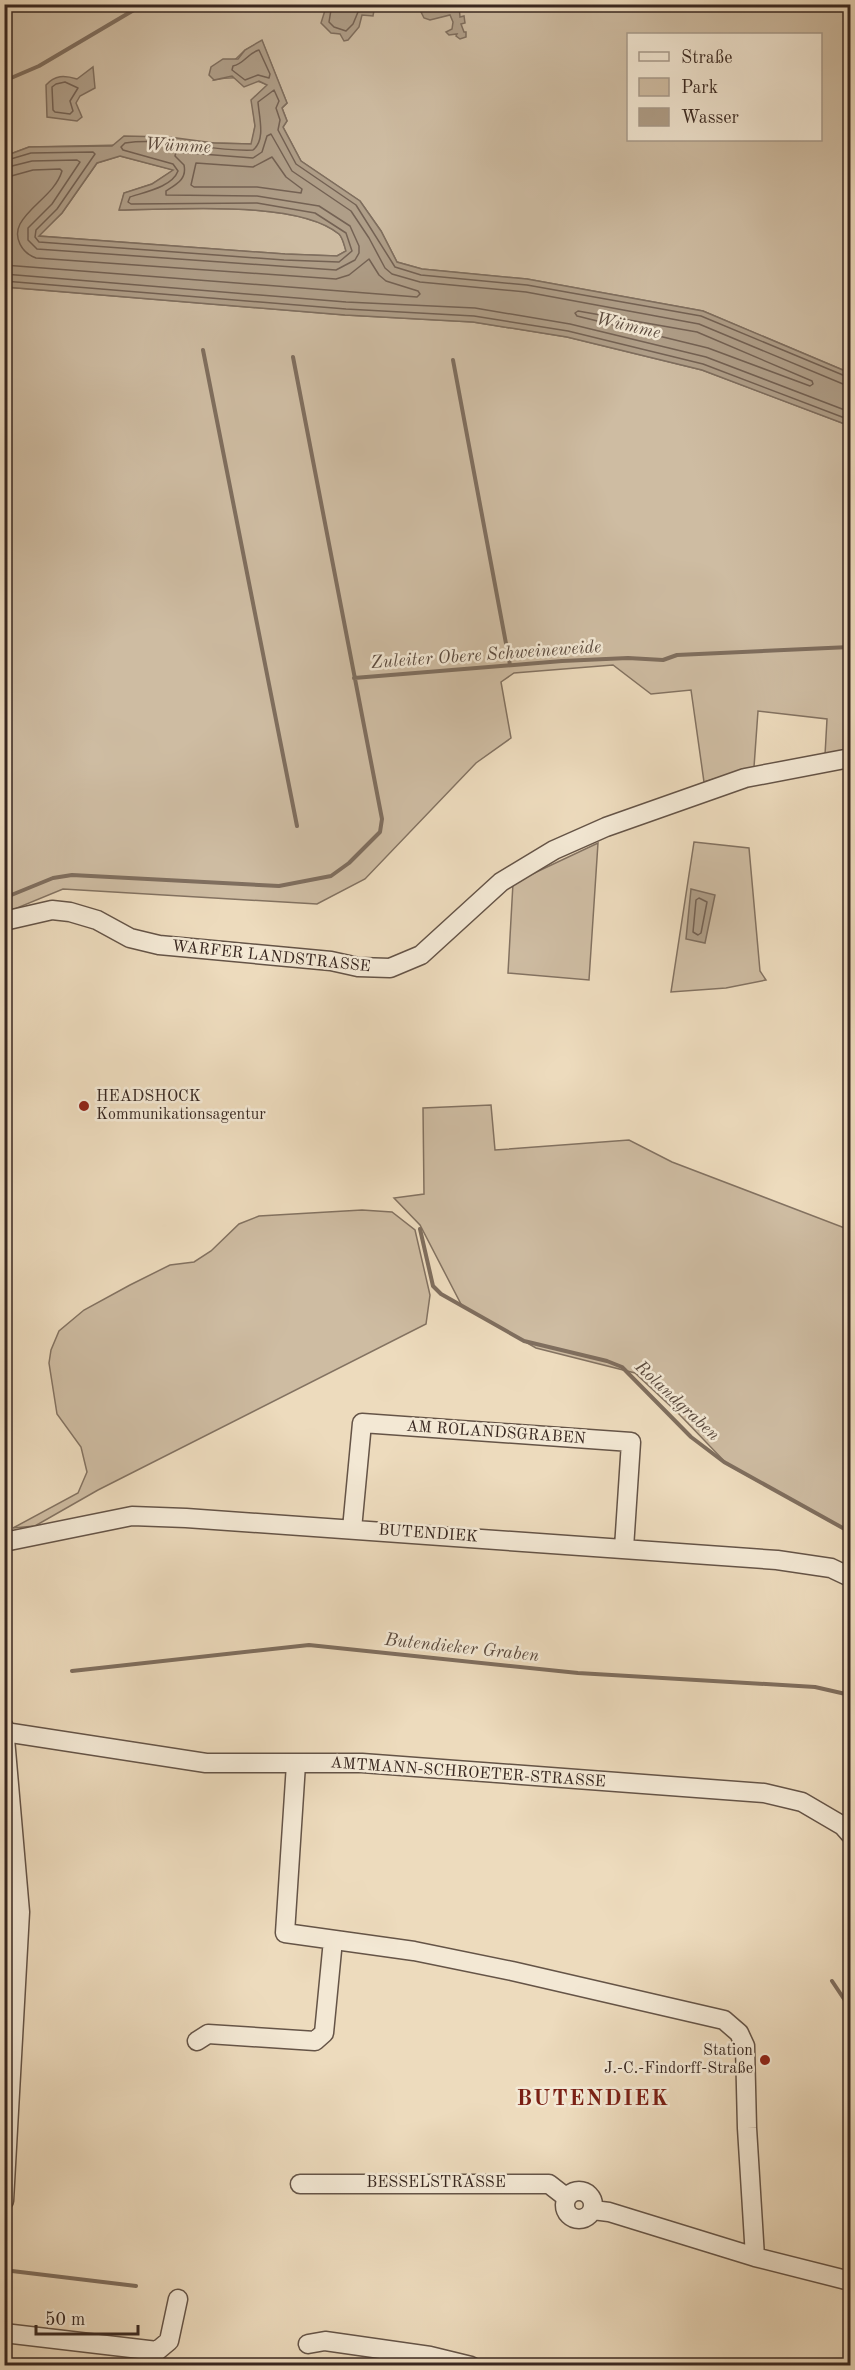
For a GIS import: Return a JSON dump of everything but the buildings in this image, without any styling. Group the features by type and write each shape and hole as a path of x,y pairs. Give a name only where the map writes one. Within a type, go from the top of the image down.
{"street":[{"name":"WARFER LANDSTRASSE","path":"4,921 52,910 70,912 97,920 130,938 159,945 331,961 358,967 390,968 421,955 501,882 554,850 606,827 745,778 765,772 850,758"},
{"name":"AM ROLANDSGRABEN","path":"352,1529 362,1423 631,1442 624,1548"},
{"name":"BUTENDIEK","path":"4,1542 132,1516 352,1529 777,1560 831,1568 850,1577"},
{"path":"4,1727 20,1912 4,2201"},
{"name":"AMTMANN-SCHROETER-STRASSE","path":"5,1732 206,1763 362,1763 764,1793 802,1802 843,1826 850,1834"},
{"path":"296,1764 285,1933 414,1951 512,1971 724,2020 739,2032 745,2046 747,2128 755,2257"},
{"path":"197,2041 208,2034 315,2041 324,2033 333,1940"},
{"name":"BESSELSTRASSE","path":"300,2184 549,2184 567,2198 576,2192 587,2193 592,2199 593,2210 609,2212 755,2257 850,2281"},
{"path":"4,2333 157,2351 169,2341 178,2299"},
{"path":"308,2344 325,2341 430,2356 471,2366"}],"green space":[{"path":"4,5 850,5 850,373 703,311 527,279 422,269 397,262 381,231 360,201 301,161 283,127 287,121 282,108 287,103 262,41 245,50 214,80 241,78 268,85 252,100 255,126 252,144 29,147 5,156"},
{"path":"120,156 174,170 152,184 124,193 120,210 202,208 295,215 320,223 339,234 346,251 337,256 285,254 38,236 62,213 97,163"},
{"path":"5,287 345,315 473,322 567,337 702,370 850,426 850,753 825,755 827,719 758,711 754,767 704,782 691,690 651,694 613,665 514,673 501,682 511,738 476,763 365,879 317,904 63,889 5,913"},
{"path":"694,842 749,848 760,971 766,980 726,988 671,992"},
{"path":"598,843 589,980 508,973 513,883"},
{"path":"491,1105 495,1150 629,1140 672,1162 850,1230 850,1532 728,1465 635,1373 536,1348 462,1306 420,1225 394,1198 424,1194 423,1108"},
{"path":"362,1210 392,1212 415,1230 430,1295 426,1324 98,1490 35,1526 13,1528 78,1493 87,1472 81,1447 57,1414 49,1363 51,1350 59,1331 84,1310 130,1285 170,1265 194,1262 211,1251 239,1224 259,1216"}],"water":[{"path":"327,4 375,5 373,16 362,15 359,27 348,40 344,41 340,34 331,33 321,23"},
{"path":"432,5 459,5 460,17 464,16 465,23 461,24 466,37 460,39 456,36 457,34 449,35 446,32 452,29 453,22 450,15 430,20 424,18 421,12"},
{"name":"Wümme","path":"262,40 287,103 282,108 287,121 283,127 301,161 360,201 381,231 397,262 422,269 527,279 703,311 850,373 850,426 702,370 567,337 473,322 345,315 5,287 5,156 29,147 112,146 124,136 169,137 214,143 251,144 255,126 251,100 267,85 259,81 244,87 232,76 214,80 209,75 211,67 223,59 238,59 245,50","holes":["120,156 173,170 152,184 124,193 119,210 202,208 295,215 320,223 339,234 346,251 337,256 285,254 39,236 62,213 97,163"]},
{"path":"93,67 95,88 80,96 76,103 82,117 77,121 47,117 46,85 60,77 77,79"},
{"path":"691,889 715,895 705,943 686,939"}],"waterway":[{"path":"4,81 39,66 144,4"},
{"path":"203,350 297,826"},
{"name":"Zuleiter Obere Schweineweide","path":"4,898 53,878 72,875 279,886 331,876 349,863 380,832 382,819 293,357"},
{"path":"453,360 510,665"},
{"name":"Zuleiter Obere Schweineweide","path":"354,678 562,661 628,658 663,660 677,655 850,647"},
{"name":"Rolandgraben","path":"420,1229 433,1286 441,1294 524,1341 607,1361 622,1367 691,1437 724,1462 850,1532"},
{"name":"Butendieker Graben","path":"72,1671 309,1645 578,1673 815,1687 850,1695"},
{"path":"832,1981 850,2008"},
{"path":"12,2271 136,2286"},
{"path":"849,2366 850,2359"},
{"path":"706,2366 709,2360 725,2366"}],"place":[{"name":"HEADSHOCK Kommunikationsagentur","path":"84,1106"},
{"name":"Station J.-C.-Findorff-Straße","path":"765,2060"}],"district":[{"name":"BUTENDIEK","path":"593,2099"}]}
